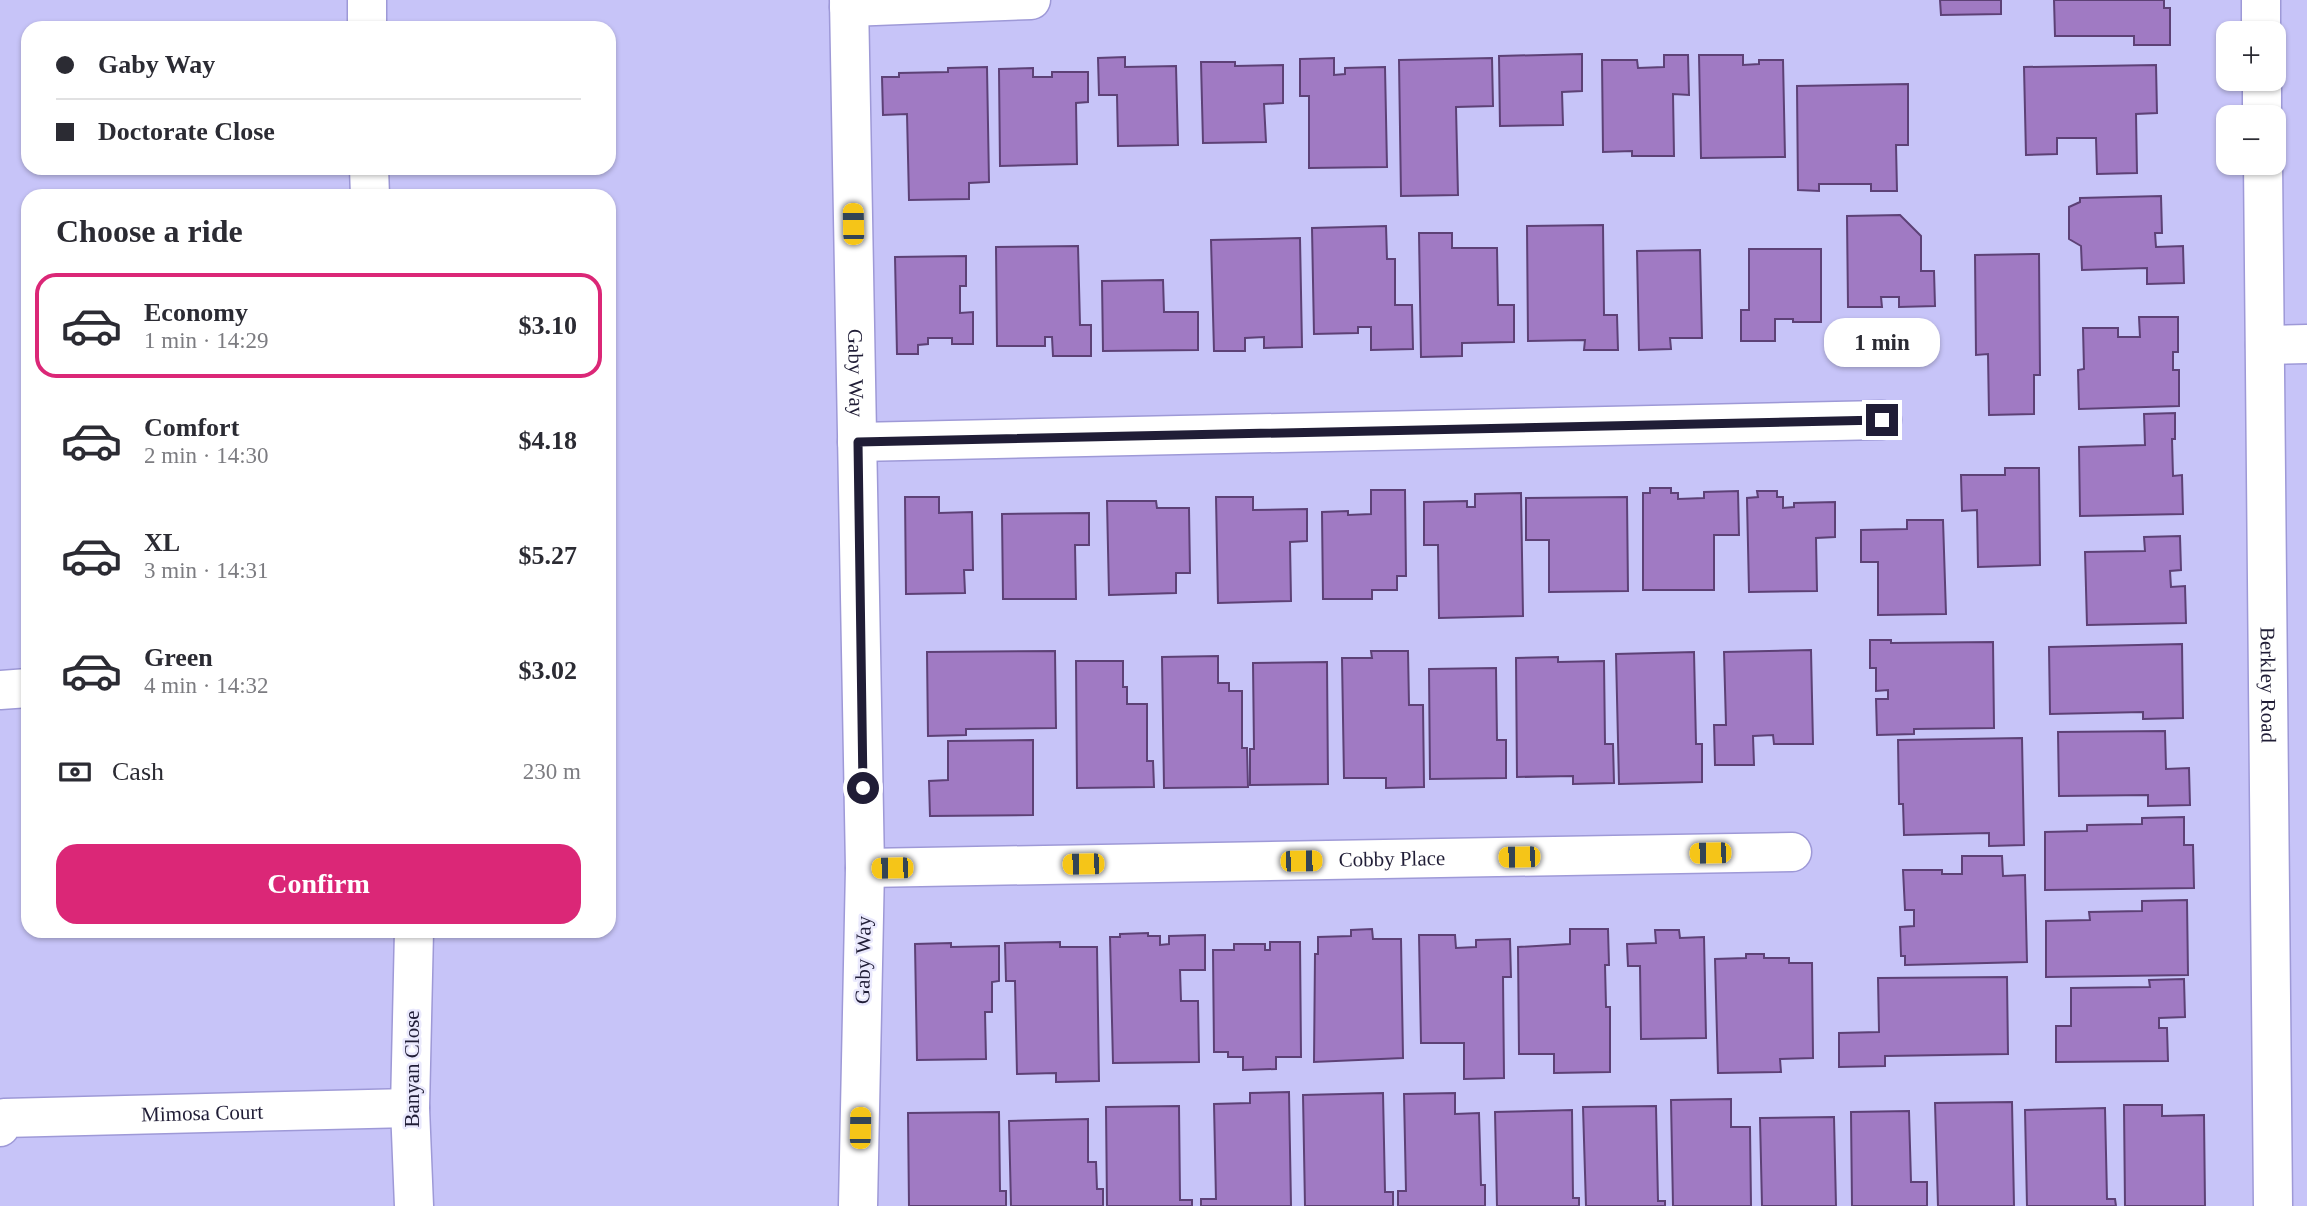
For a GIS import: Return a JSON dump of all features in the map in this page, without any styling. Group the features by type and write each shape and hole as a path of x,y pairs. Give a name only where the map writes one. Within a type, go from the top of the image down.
{"street":[{"path":"367,0 367,21"},
{"path":"849,3 1031,0"},
{"path":"2261,0 2261,21"},
{"name":"Gaby Way","path":"849,3 865,868 858,1206"},
{"name":"Berkley Road","path":"2263,175 2273,1206"},
{"path":"2265,345 2307,344"},
{"path":"858,442 1882,420"},
{"path":"0,690 21,688"},
{"name":"Cobby Place","path":"865,868 1792,852"},
{"name":"Banyan Close","path":"414,938 410,1108 414,1206"},
{"name":"Mimosa Court","path":"0,1128 4,1118 410,1108"}],"building":[{"path":"1940,0 2001,0 2001,14 1941,15"},
{"path":"2054,0 2164,0 2164,8 2170,8 2170,45 2134,45 2134,36 2055,36"},
{"path":"1582,54 1582,91 1562,92 1563,125 1500,126 1499,56"},
{"path":"1664,55 1688,55 1689,95 1673,94 1674,156 1632,156 1632,151 1603,152 1602,60 1637,60 1638,68 1664,67"},
{"path":"1699,55 1743,55 1743,65 1759,64 1759,60 1783,60 1785,157 1701,158"},
{"path":"1125,57 1125,67 1176,66 1178,145 1118,146 1117,95 1099,95 1098,58"},
{"path":"1334,58 1334,75 1345,74 1345,68 1385,67 1387,167 1309,168 1309,96 1300,96 1300,59"},
{"path":"1492,58 1493,106 1456,107 1458,195 1401,196 1399,60"},
{"path":"1201,62 1235,62 1235,66 1283,65 1283,103 1264,104 1266,142 1203,143"},
{"path":"2156,65 2157,113 2136,114 2137,173 2097,174 2096,138 2057,138 2057,154 2026,155 2024,67"},
{"path":"987,67 989,182 969,183 969,199 909,200 907,114 883,115 882,77 899,77 899,73 948,72 948,68"},
{"path":"1033,68 1033,77 1052,77 1052,72 1088,72 1088,102 1076,103 1077,164 1000,166 999,69"},
{"path":"1908,84 1908,145 1896,145 1897,191 1871,191 1871,184 1819,184 1819,191 1798,190 1797,86"},
{"path":"2161,196 2162,233 2155,233 2156,247 2183,246 2184,283 2147,284 2147,268 2082,270 2081,246 2069,239 2069,207 2080,202 2080,198"},
{"path":"1900,215 1921,236 1921,271 1934,271 1935,306 1899,307 1899,297 1881,297 1882,307 1848,307 1847,216"},
{"path":"1603,225 1604,315 1617,315 1618,350 1584,350 1585,340 1528,341 1527,226"},
{"path":"1386,226 1387,259 1395,259 1395,305 1412,305 1413,349 1371,350 1371,327 1358,327 1358,333 1314,334 1312,228"},
{"path":"1419,233 1452,233 1452,248 1497,248 1498,305 1514,305 1514,342 1462,343 1462,356 1421,357"},
{"path":"1300,238 1302,347 1264,348 1264,337 1245,338 1245,351 1214,351 1211,240"},
{"path":"1078,246 1080,325 1091,325 1091,356 1053,356 1052,337 1045,337 1045,346 997,346 996,247"},
{"path":"1749,249 1821,249 1821,322 1775,319 1775,341 1741,341 1741,310 1749,310"},
{"path":"1700,250 1702,338 1670,338 1671,349 1639,350 1637,251"},
{"path":"2039,254 2040,375 2034,375 2034,414 1989,415 1988,354 1976,355 1975,255"},
{"path":"966,256 966,286 960,286 960,313 973,312 973,344 952,344 952,338 928,338 928,344 918,345 918,354 897,354 895,257"},
{"path":"1163,280 1164,312 1198,312 1198,350 1103,351 1102,281"},
{"path":"2139,317 2178,317 2178,352 2173,352 2173,370 2179,370 2179,406 2079,409 2078,370 2084,369 2083,328 2118,328 2118,337 2140,337"},
{"path":"2175,413 2175,439 2172,439 2173,476 2182,475 2183,514 2080,516 2079,447 2145,445 2144,414"},
{"path":"2005,468 2039,468 2040,565 1978,567 1977,510 1962,511 1961,475 2005,475"},
{"path":"1650,488 1671,488 1671,493 1678,493 1678,499 1704,498 1704,492 1738,491 1739,535 1714,535 1714,590 1643,590 1643,493 1650,493"},
{"path":"1371,490 1405,490 1406,576 1397,576 1397,590 1372,590 1372,599 1323,599 1322,512 1371,514"},
{"path":"1757,491 1777,491 1777,497 1783,497 1783,508 1794,507 1794,503 1835,502 1835,537 1816,538 1817,591 1749,592 1747,498 1758,497"},
{"path":"1521,493 1523,616 1439,618 1438,545 1424,545 1424,502 1467,501 1467,507 1475,507 1475,494"},
{"path":"905,497 939,497 939,513 972,512 973,570 964,570 965,593 906,594"},
{"path":"1216,497 1253,497 1253,510 1307,509 1307,541 1290,542 1291,601 1218,603"},
{"path":"1627,497 1628,591 1549,592 1549,540 1526,540 1526,498"},
{"path":"1107,501 1156,501 1157,508 1189,508 1190,573 1176,573 1176,593 1109,595"},
{"path":"1089,513 1089,545 1075,545 1076,599 1003,599 1002,514"},
{"path":"1907,520 1943,520 1946,614 1878,615 1878,562 1861,562 1861,530 1907,529"},
{"path":"2180,536 2181,570 2170,571 2171,587 2185,586 2186,623 2087,625 2085,552 2145,551 2144,537"},
{"path":"1870,640 1891,640 1891,643 1993,642 1994,728 1914,729 1914,734 1877,735 1876,699 1888,699 1888,690 1876,691 1876,668 1870,668"},
{"path":"2182,644 2183,718 2143,719 2143,712 2050,714 2049,647"},
{"path":"1811,650 1813,744 1774,744 1773,735 1753,736 1754,765 1715,765 1714,725 1726,725 1724,652"},
{"path":"1055,651 1056,728 966,729 966,735 928,736 927,652"},
{"path":"1371,651 1408,651 1409,705 1423,705 1424,787 1386,788 1386,778 1344,778 1342,658 1372,658"},
{"path":"1694,652 1696,744 1702,744 1702,782 1619,784 1616,654"},
{"path":"1218,656 1218,683 1229,683 1229,691 1242,691 1242,748 1247,748 1248,787 1164,788 1162,657"},
{"path":"1558,657 1558,662 1604,661 1605,744 1613,744 1614,783 1573,784 1573,776 1517,777 1516,658"},
{"path":"1076,661 1123,661 1123,687 1127,687 1127,704 1147,704 1147,761 1153,761 1154,787 1077,788"},
{"path":"1327,662 1328,784 1250,785 1250,749 1254,749 1253,663"},
{"path":"1496,668 1497,740 1506,740 1506,778 1430,779 1429,669"},
{"path":"2165,731 2166,769 2189,768 2190,805 2148,806 2148,795 2059,796 2058,732"},
{"path":"2022,738 2024,845 1989,846 1989,833 1904,835 1903,804 1899,804 1898,740"},
{"path":"1033,740 1033,815 930,816 929,781 948,780 948,741"},
{"path":"2184,817 2184,845 2193,845 2194,888 2045,890 2045,832 2087,831 2087,825 2142,824 2142,818"},
{"path":"1962,856 2002,856 2003,876 2025,875 2027,962 1905,965 1905,956 1901,956 1900,927 1914,926 1914,910 1905,910 1903,870 1942,870 1942,874 1962,874"},
{"path":"2187,900 2188,975 2046,977 2046,921 2090,920 2089,912 2142,911 2142,901"},
{"path":"1372,929 1373,939 1401,939 1403,1058 1314,1062 1315,954 1318,954 1318,937 1351,936 1351,930"},
{"path":"1570,929 1608,929 1609,965 1605,965 1606,1007 1610,1007 1610,1072 1554,1073 1554,1054 1519,1054 1518,947 1570,944"},
{"path":"1655,930 1679,930 1680,938 1704,937 1706,1038 1641,1039 1640,966 1628,966 1627,944 1656,943"},
{"path":"1148,933 1148,936 1160,936 1160,945 1169,944 1169,936 1205,935 1205,970 1180,970 1181,1001 1198,1001 1199,1062 1113,1063 1110,937"},
{"path":"1419,935 1455,935 1456,948 1476,947 1476,940 1510,939 1511,977 1503,977 1504,1078 1464,1079 1464,1043 1421,1043"},
{"path":"1060,942 1060,947 1097,947 1099,1081 1056,1082 1056,1073 1017,1074 1015,981 1006,981 1005,943"},
{"path":"1270,942 1300,942 1301,1057 1276,1057 1276,1069 1243,1070 1243,1057 1228,1057 1228,1052 1214,1052 1213,950 1234,950 1234,944 1265,944 1265,950 1270,950"},
{"path":"951,943 951,947 999,946 999,981 992,982 992,1012 985,1012 986,1059 917,1060 915,944"},
{"path":"1746,954 1764,954 1764,958 1789,958 1789,963 1812,963 1813,1058 1780,1059 1781,1072 1718,1073 1715,959 1746,958"},
{"path":"2007,977 2008,1054 1885,1056 1885,1066 1839,1067 1839,1033 1879,1032 1878,978"},
{"path":"2184,979 2185,1017 2159,1018 2159,1028 2167,1028 2168,1061 2056,1062 2056,1026 2071,1026 2071,988 2150,987 2149,980"},
{"path":"1289,1092 1291,1206 1201,1206 1201,1199 1216,1199 1214,1104 1250,1103 1250,1093"},
{"path":"1383,1093 1385,1192 1393,1192 1393,1206 1305,1206 1303,1095"},
{"path":"1455,1093 1455,1114 1479,1113 1481,1185 1485,1185 1485,1206 1398,1206 1398,1191 1406,1191 1404,1094"},
{"path":"1731,1099 1731,1127 1750,1127 1751,1206 1673,1206 1671,1100"},
{"path":"2012,1102 2014,1206 1938,1206 1935,1103"},
{"path":"2124,1105 2162,1105 2162,1116 2204,1115 2205,1206 2125,1206"},
{"path":"1179,1106 1180,1200 1192,1200 1192,1206 1107,1206 1106,1107"},
{"path":"1656,1106 1658,1201 1665,1201 1665,1206 1586,1206 1583,1107"},
{"path":"2105,1108 2107,1199 2115,1199 2116,1206 2027,1206 2025,1110"},
{"path":"1572,1110 1573,1198 1579,1198 1579,1206 1497,1206 1495,1112"},
{"path":"1909,1111 1911,1182 1927,1182 1927,1206 1852,1206 1851,1112"},
{"path":"999,1112 1000,1191 1006,1191 1006,1206 909,1206 908,1113"},
{"path":"1834,1117 1836,1206 1762,1206 1760,1118"},
{"path":"1088,1119 1088,1162 1096,1162 1097,1189 1103,1189 1103,1206 1011,1206 1009,1121"}],"route":[{"path":"863,788 858,442 1882,420"}]}
